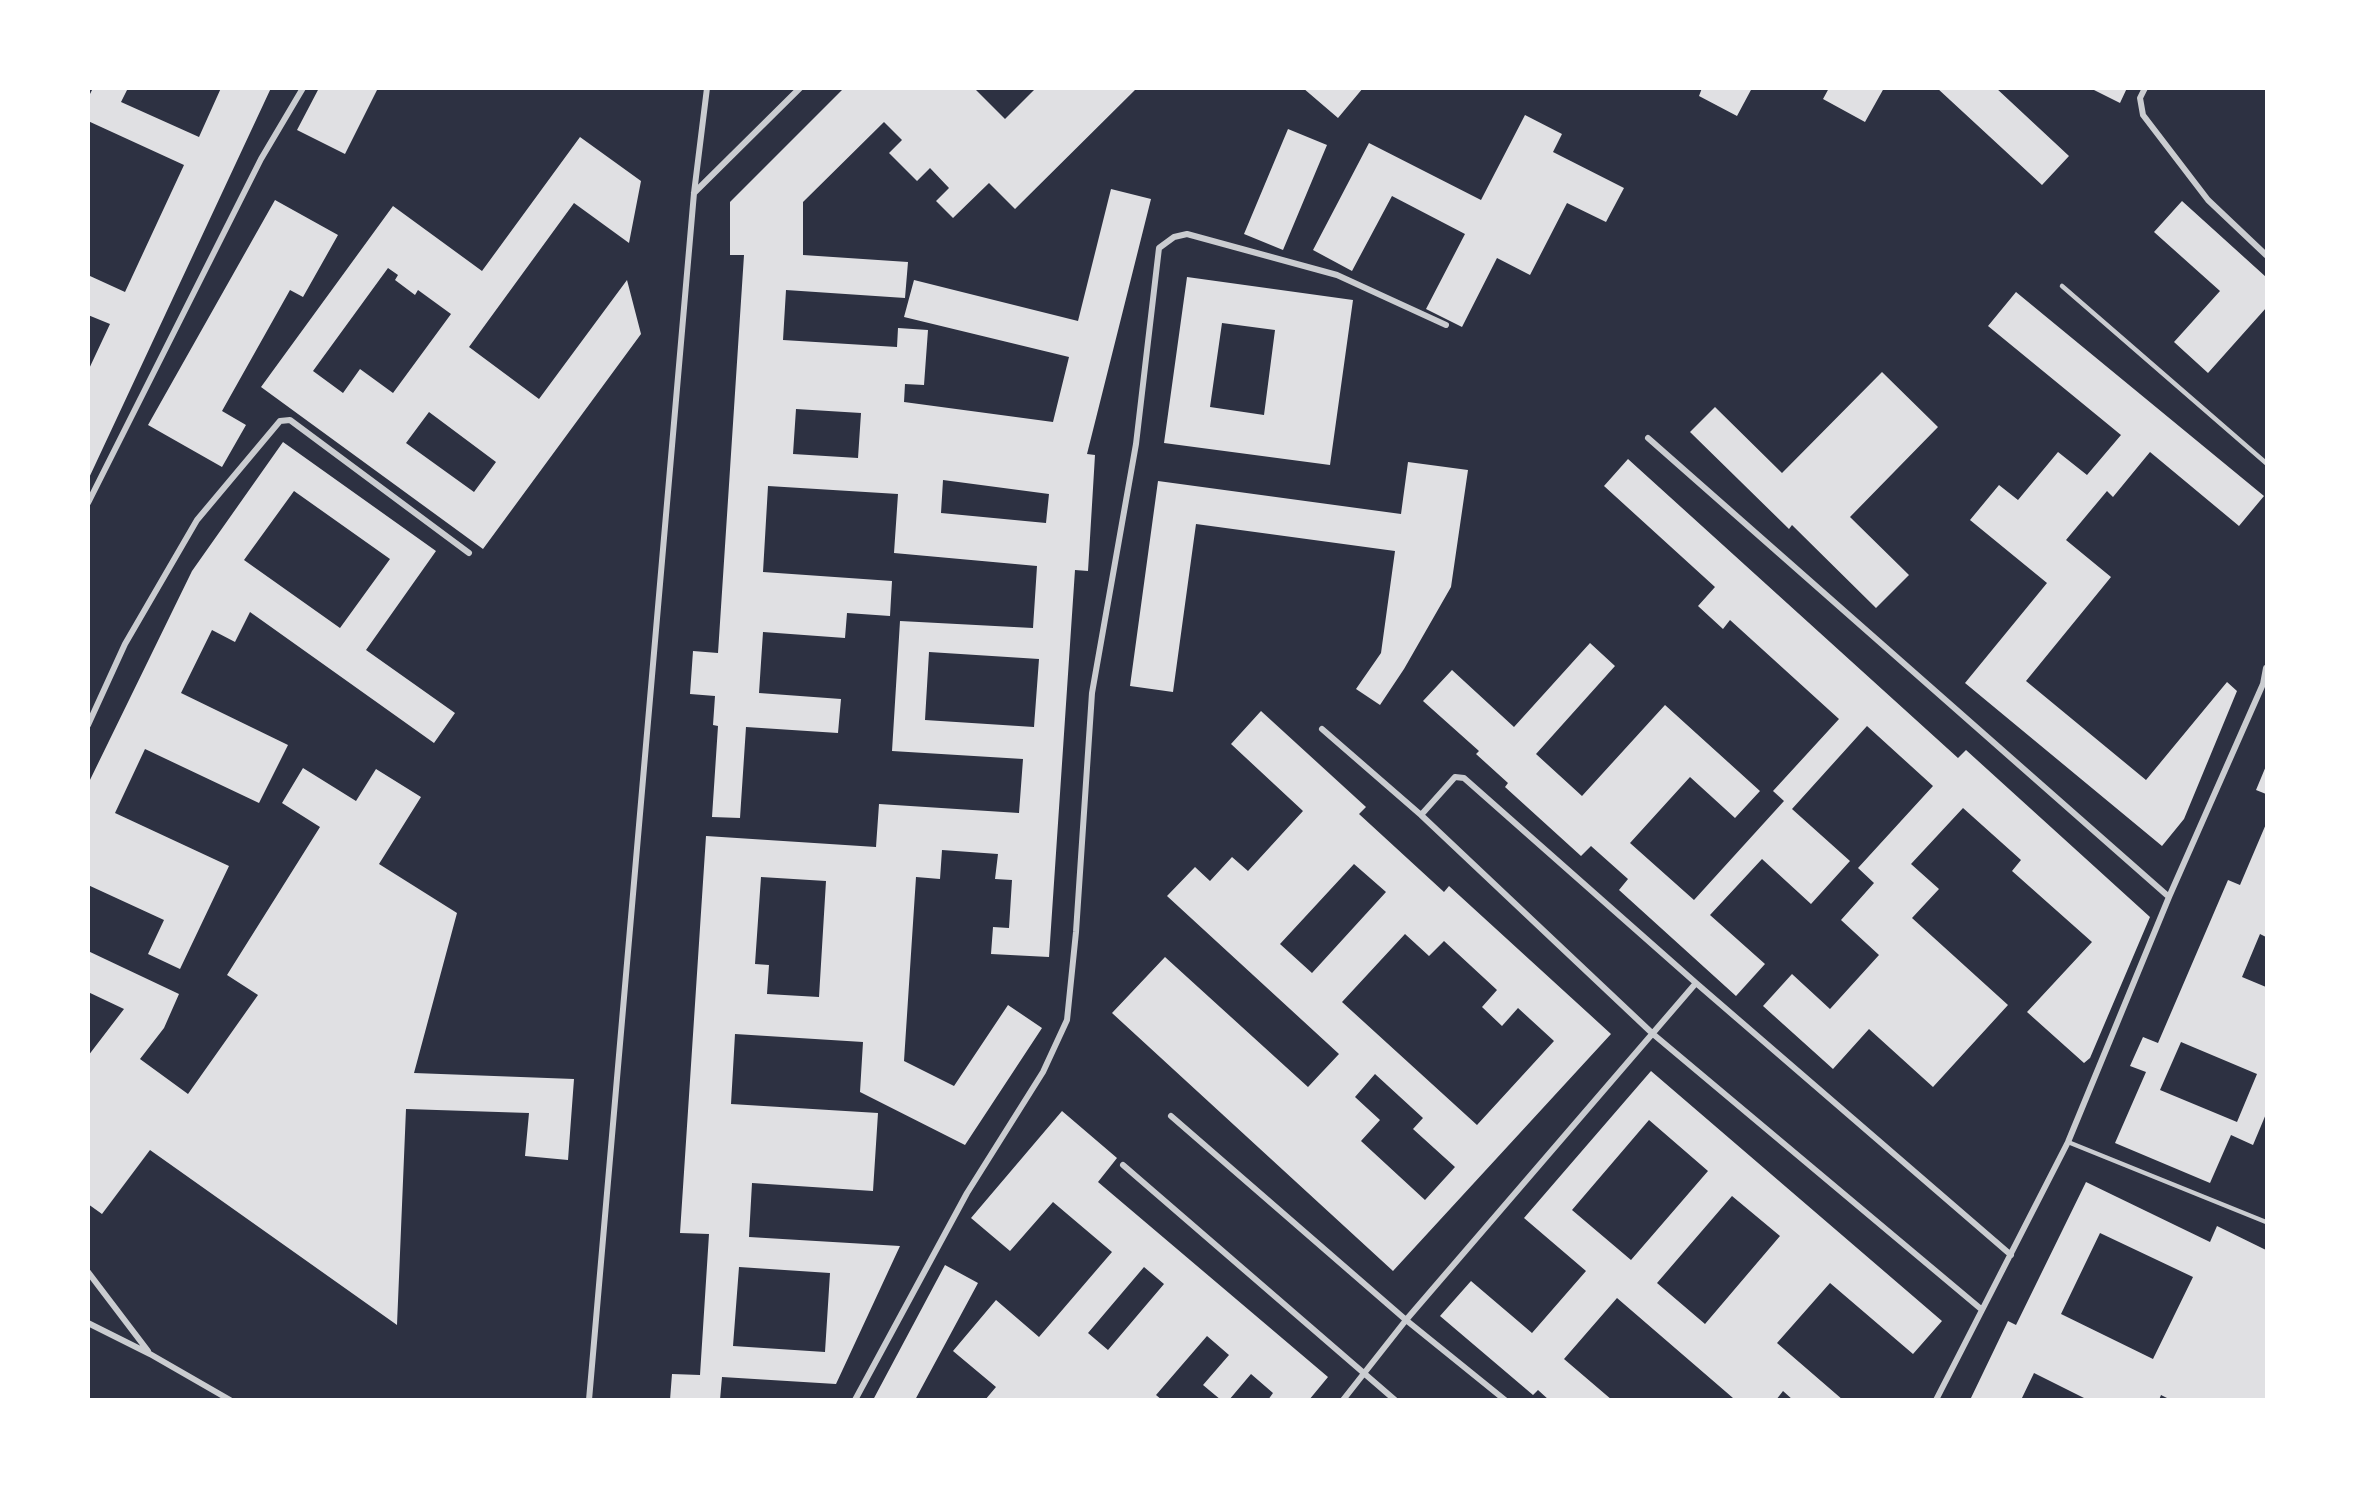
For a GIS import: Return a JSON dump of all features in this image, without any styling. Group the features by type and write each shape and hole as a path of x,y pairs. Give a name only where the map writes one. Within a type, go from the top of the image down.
{"street":[{"path":"88,503 261,159 303,88"},
{"path":"589,1400 694,193 707,88"},
{"path":"694,193 800,88"},
{"path":"2145,88 2140,99 2143,115 2208,200 2266,255"},
{"path":"855,1400 968,1193 1043,1072 1067,1020 1076,932 1092,693 1136,444 1159,248 1174,237 1188,234 1337,275 1446,325"},
{"path":"88,725 125,644 196,520 280,421 290,420 469,553"},
{"path":"1647,438 2169,897"},
{"path":"1936,1400 2068,1142 2169,897 2263,684 2266,668"},
{"path":"1322,729 1421,815 1653,1034 1981,1309"},
{"path":"1421,815 1455,777 1464,778 1696,983 2011,1255"},
{"path":"1343,1400 1406,1320 1696,983"},
{"path":"1171,1116 1406,1320 1505,1400"},
{"path":"1123,1165 1395,1400"},
{"path":"88,1272 150,1353"},
{"path":"88,1323 150,1353 230,1400"}],"lane":[{"path":"2062,286 2266,463"},
{"path":"2068,1142 2266,1222"}],"building":[{"path":"93,88 128,88 121,102 199,137 221,88 271,88 88,480 88,371 110,324 88,315 88,279 90,276 125,292 184,165 88,121 88,98"},
{"path":"319,88 378,88 345,154 297,130"},
{"path":"844,88 974,88 1005,119 1036,88 1137,88 1015,209 989,183 953,218 936,201 949,188 930,168 917,181 889,153 902,140 884,122 803,202 803,255 908,262 905,298 786,290 783,340 897,347 898,328 928,330 924,385 905,384 904,402 1053,422 1069,357 904,317 914,280 1078,321 1111,189 1151,199 1087,454 1095,455 1088,571 1075,570 1049,957 991,954 993,927 1009,928 1012,880 995,879 998,854 942,850 940,879 916,877 904,1061 954,1086 1008,1005 1042,1028 965,1145 860,1092 863,1042 735,1034 731,1104 878,1113 873,1191 752,1183 749,1237 900,1246 836,1384 722,1377 720,1400 670,1400 672,1374 700,1375 709,1234 680,1233 706,836 876,847 879,804 1019,813 1023,759 892,751 900,621 1033,628 1037,566 894,553 898,494 768,486 763,572 892,581 890,616 847,613 845,638 763,632 759,693 841,699 838,733 746,727 740,818 712,817 718,726 713,725 715,696 690,694 693,651 718,653 744,255 730,255 730,202","holes":["796,409 861,413 858,458 793,454","943,480 1049,494 1046,523 941,513","929,652 1039,659 1034,727 925,720","761,877 826,881 819,997 767,994 769,965 755,964","739,1267 830,1273 825,1352 733,1346"]},
{"path":"1303,88 1363,88 1338,118"},
{"path":"1702,88 1752,88 1737,116 1699,96"},
{"path":"1829,88 1884,88 1865,122 1823,99"},
{"path":"1937,88 1996,88 2069,156 2042,185"},
{"path":"2090,88 2127,88 2120,103"},
{"path":"1525,115 1562,134 1553,152 1624,188 1606,222 1567,203 1530,275 1497,258 1462,327 1426,309 1465,234 1392,196 1352,271 1313,250 1369,143 1481,200"},
{"path":"1288,129 1327,145 1283,250 1244,234"},
{"path":"580,137 641,181 629,243 574,203 469,347 539,399 627,280 641,334 483,549 261,387 393,206 482,271","holes":["388,268 398,275 395,280 415,295 418,290 451,314 393,393 360,369 343,393 313,371","429,412 496,462 474,492 406,443"]},
{"path":"275,200 338,235 303,297 290,290 222,411 246,425 222,467 148,425"},
{"path":"2182,201 2266,277 2266,308 2208,373 2174,342 2220,291 2154,232"},
{"path":"1187,277 1353,300 1330,465 1164,443","holes":["1222,323 1275,330 1264,415 1210,407"]},
{"path":"2016,292 2264,496 2239,526 2150,452 2113,497 2107,491 2066,540 2111,577 2026,681 2146,780 2227,682 2237,691 2184,819 2162,846 1965,683 2047,583 1970,520 1999,485 2018,500 2058,452 2087,475 2121,435 1988,326"},
{"path":"1882,372 1938,427 1850,517 1909,575 1876,608 1792,525 1789,529 1690,432 1715,407 1782,473"},
{"path":"283,442 436,551 366,650 455,713 434,743 250,612 235,642 212,630 181,693 288,745 259,803 145,749 115,813 229,866 180,969 148,954 164,920 88,885 88,784 192,571","holes":["294,491 390,559 340,628 244,560"]},
{"path":"1628,459 1958,758 1966,750 2150,917 2090,1058 2084,1063 2027,1012 2092,942 2012,871 2021,860 1963,808 1911,864 1939,889 1912,918 2008,1005 1933,1087 1869,1029 1833,1069 1763,1006 1792,974 1830,1009 1879,955 1841,920 1874,883 1858,868 1933,786 1867,726 1792,809 1850,861 1811,904 1762,859 1710,915 1765,964 1736,996 1619,890 1628,879 1591,846 1581,856 1505,787 1508,783 1476,754 1479,751 1423,701 1452,670 1514,727 1590,643 1615,666 1536,754 1582,796 1665,705 1760,791 1735,818 1690,777 1630,843 1694,900 1784,801 1773,791 1839,719 1730,620 1723,629 1698,606 1715,587 1604,486"},
{"path":"1408,462 1468,470 1451,587 1404,669 1380,705 1356,689 1381,653 1395,551 1196,524 1173,692 1130,686 1158,481 1401,514"},
{"path":"1261,711 1366,807 1359,814 1444,892 1449,886 1611,1034 1393,1271 1112,1013 1165,957 1308,1087 1339,1054 1167,896 1195,867 1210,881 1232,857 1248,871 1303,811 1231,744","holes":["1354,864 1386,892 1312,973 1280,944","1405,934 1429,956 1444,941 1497,990 1482,1007 1502,1026 1518,1008 1554,1041 1477,1125 1342,1002","1375,1074 1423,1118 1413,1129 1455,1167 1425,1200 1361,1141 1380,1120 1355,1097"]},
{"path":"2266,766 2266,794 2256,790"},
{"path":"303,768 356,801 376,769 421,797 379,864 457,913 414,1073 574,1079 568,1160 525,1156 529,1113 406,1109 397,1325 150,1150 102,1214 88,1204 88,1056 124,1009 88,992 88,951 179,994 164,1028 140,1059 188,1094 258,995 227,975 320,827 282,803"},
{"path":"2266,824 2266,937 2260,934 2242,977 2266,987 2266,1114 2253,1145 2231,1135 2210,1183 2115,1143 2146,1072 2130,1066 2143,1037 2158,1043 2228,880 2240,885","holes":["2181,1042 2257,1074 2237,1122 2160,1090"]},
{"path":"1651,1071 1942,1321 1913,1354 1830,1283 1777,1343 1843,1400 1793,1400 1783,1391 1776,1400 1732,1400 1733,1398 1617,1298 1564,1359 1612,1400 1549,1400 1538,1390 1533,1395 1440,1316 1471,1281 1532,1333 1586,1271 1524,1218","holes":["1649,1120 1708,1171 1631,1260 1572,1210","1732,1196 1780,1236 1705,1324 1657,1283"]},
{"path":"1062,1111 1117,1158 1098,1182 1328,1377 1309,1400 1268,1400 1273,1393 1251,1374 1229,1400 1221,1400 1203,1385 1229,1355 1207,1336 1156,1395 1162,1400 985,1400 996,1387 953,1351 996,1300 1039,1337 1112,1252 1053,1202 1010,1251 971,1218","holes":["1144,1267 1164,1284 1108,1350 1088,1333"]},
{"path":"2086,1182 2210,1242 2217,1226 2266,1250 2266,1400 2171,1400 2161,1395 2159,1400 2088,1400 2034,1373 2021,1400 1970,1400 2008,1321 2016,1325","holes":["2100,1233 2193,1277 2153,1359 2061,1314"]},
{"path":"945,1265 978,1283 915,1400 873,1400"}]}
